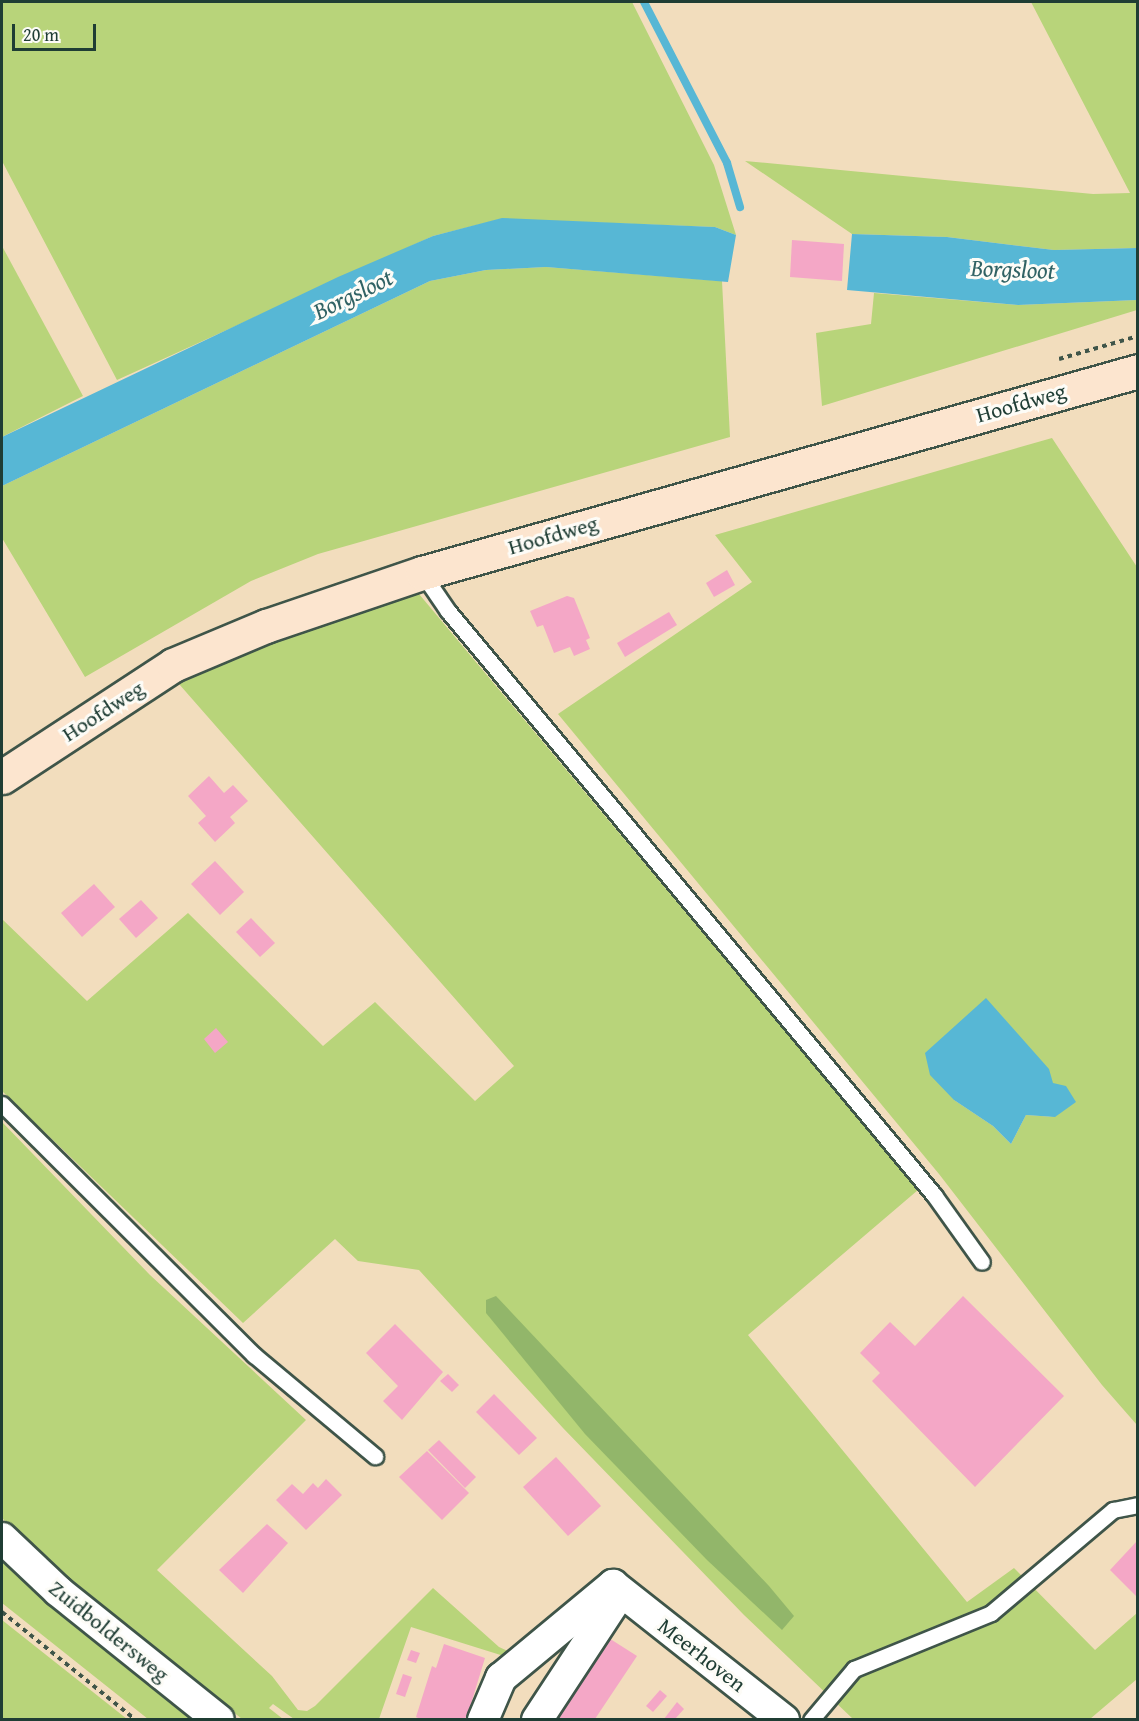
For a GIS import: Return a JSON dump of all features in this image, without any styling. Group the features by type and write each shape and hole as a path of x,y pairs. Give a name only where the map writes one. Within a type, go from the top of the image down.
{"main road":[{"name":"Hoofdweg","path":"2,777 173,665 266,626 422,573 1137,370"}],"street":[{"name":"Zuidboldersweg","path":"2,1539 58,1591 219,1719"},
{"path":"483,1719 501,1678 613,1585 621,1592 537,1719"},
{"name":"Meerhoven","path":"621,1592 784,1719"}],"lane":[{"path":"422,573 448,611 934,1195 982,1262"},
{"path":"2,1104 254,1355 375,1456"},
{"path":"811,1719 854,1669 991,1613 1113,1510 1137,1505"}],"path":[{"path":"2,1612 136,1719"}],"green space":[{"path":"2,2 632,2 714,165 736,235 715,227 501,219 433,236 117,380 2,161"},
{"path":"1031,2 1137,2 1137,248 1054,250 947,237 852,234 745,161 1093,194 1130,193"},
{"path":"2,246 83,396 2,437"},
{"path":"546,267 722,281 730,437 318,554 251,581 85,677 2,538 2,486 430,281 486,270"},
{"path":"874,293 1018,305 1137,300 1137,310 822,406 816,333 871,324"},
{"path":"1052,438 1137,567 1137,1425 1102,1385 939,1174 558,714 752,582 715,535","holes":["954,1100 1055,1117 1026,1115 1011,1144 993,1126"]},
{"path":"419,594 918,1190 748,1335 967,1602 1014,1568 1095,1650 1137,1613 1137,1679 1090,1719 853,1719 744,1615 563,1428 419,1270 358,1261 335,1239 243,1323 2,1091 2,919 87,1001 188,913 323,1046 375,1002 475,1101 514,1066 179,684 272,639"},
{"path":"2,1122 150,1275 306,1420 157,1570 272,1676 298,1710 307,1711 315,1706 433,1588 499,1647 510,1652 507,1657 411,1627 379,1719 294,1719 273,1704 269,1708 283,1719 242,1719 67,1579 2,1518"},
{"path":"496,1296 769,1586 794,1616 782,1630 707,1560 585,1434 486,1313 486,1300"},
{"path":"2,1559 49,1602 197,1719 148,1719 2,1603"},
{"path":"2,1620 127,1719 2,1719"}],"water":[{"name":"Borgsloot","path":"502,218 715,227 736,235 728,282 546,267 486,270 430,281 2,486 2,437 338,277 433,236"},
{"name":"Borgsloot","path":"852,234 947,237 1054,250 1137,248 1137,300 1018,305 847,290"},
{"path":"986,998 1049,1069 1053,1083 1066,1086 1076,1102 1055,1117 1026,1115 1011,1144 993,1126 954,1100 930,1075 925,1053"}],"building":[{"path":"792,240 844,244 842,281 790,277"},
{"path":"727,570 735,585 714,597 706,583"},
{"path":"567,596 574,598 590,638 586,640 590,649 574,656 570,647 554,653 543,625 537,627 530,611"},
{"path":"669,612 677,625 625,657 617,643"},
{"path":"209,776 224,793 233,785 248,801 230,817 235,823 215,842 198,823 206,816 188,796"},
{"path":"215,861 244,892 220,915 191,884"},
{"path":"94,884 115,907 82,937 61,913"},
{"path":"141,900 158,918 136,938 119,919"},
{"path":"251,918 275,943 260,957 236,932"},
{"path":"216,1028 228,1042 215,1053 204,1039"},
{"path":"963,1296 1064,1396 975,1487 872,1381 880,1373 860,1353 890,1322 915,1346"},
{"path":"395,1324 443,1372 402,1420 383,1401 398,1386 366,1353"},
{"path":"448,1374 459,1385 452,1392 440,1381"},
{"path":"494,1394 537,1438 519,1455 476,1412"},
{"path":"439,1440 476,1477 465,1488 428,1450"},
{"path":"427,1451 469,1493 442,1520 399,1477"},
{"path":"556,1457 601,1506 568,1536 523,1487"},
{"path":"326,1479 342,1495 306,1530 276,1500 292,1484 303,1494 313,1483 318,1488"},
{"path":"267,1524 288,1543 243,1593 219,1570"},
{"path":"1137,1541 1137,1597 1110,1570"},
{"path":"604,1635 637,1656 595,1719 550,1719"},
{"path":"444,1644 485,1658 470,1707 465,1719 420,1719 416,1717 432,1666 436,1668"},
{"path":"411,1650 420,1653 416,1663 407,1660"},
{"path":"403,1674 412,1677 405,1697 396,1694"},
{"path":"660,1690 667,1696 653,1712 646,1706"},
{"path":"677,1702 684,1709 675,1719 664,1719"}],"waterway":[{"path":"644,2 727,163 740,207"}]}
